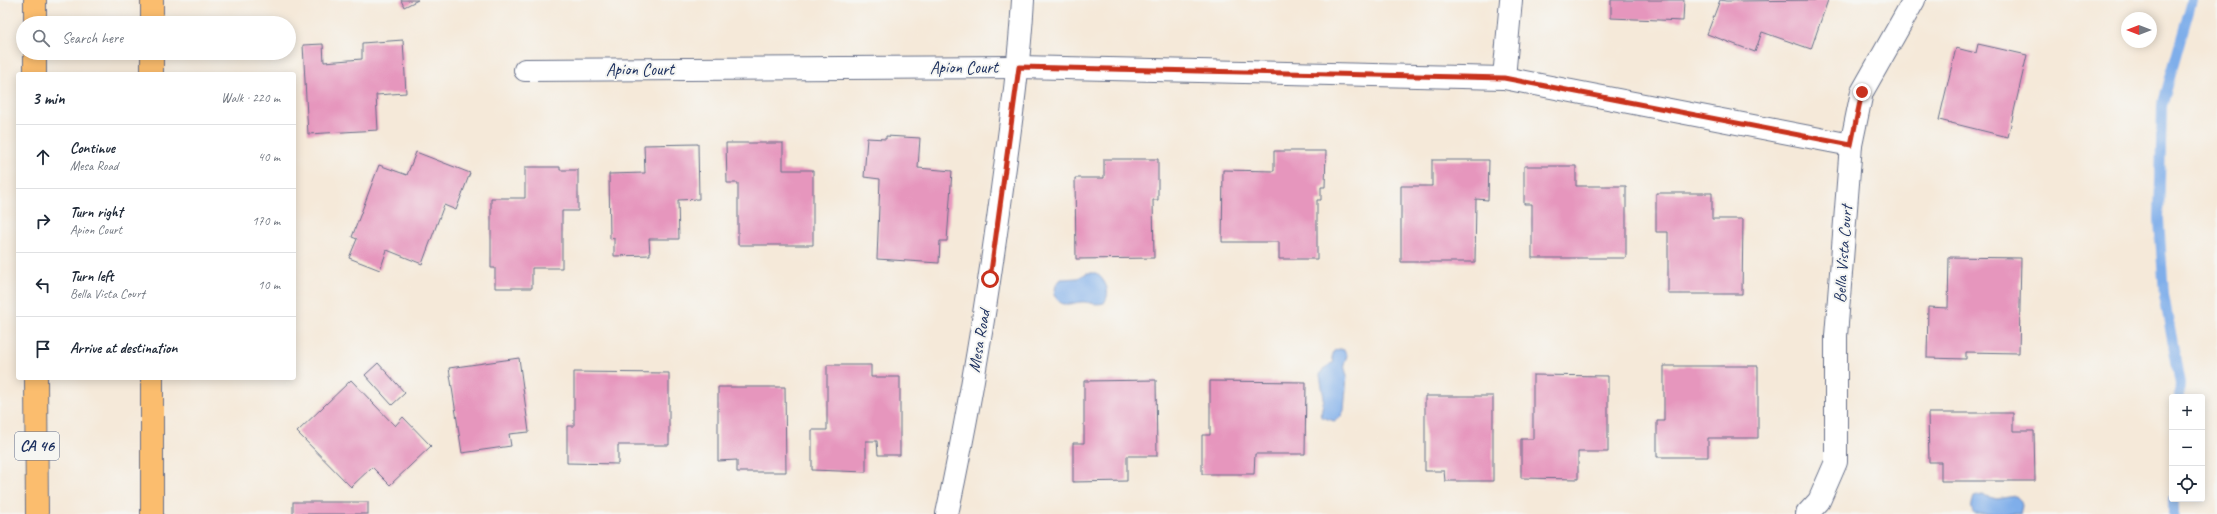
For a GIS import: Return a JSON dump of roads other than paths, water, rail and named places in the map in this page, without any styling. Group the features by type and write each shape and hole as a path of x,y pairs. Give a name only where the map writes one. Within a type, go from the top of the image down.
{"highway":[{"path":"35,0 35,16"},
{"path":"152,0 152,16"},
{"path":"35,60 35,72"},
{"path":"152,60 152,72"},
{"name":"CA 46","path":"36,380 37,514"},
{"path":"152,380 152,514"}],"street":[{"name":"Mesa Road","path":"947,514 960,453 990,279 1019,67 1023,0"},
{"path":"1504,78 1511,0"},
{"name":"Bella Vista Court","path":"1807,514 1819,501 1836,462 1836,336 1851,145 1862,92 1914,0"},
{"name":"Apion Court","path":"526,70 1019,67 1504,78 1851,145"}],"water":[{"path":"1087,273 1096,273 1105,283 1107,295 1104,303 1061,303 1054,295 1056,285 1061,279 1078,278"},
{"path":"1339,349 1344,350 1347,355 1344,365 1347,376 1344,410 1341,417 1334,421 1322,417 1321,413 1324,398 1320,375 1323,369 1334,362 1332,357 1334,351"},
{"path":"1981,495 1997,499 2016,496 2021,501 2022,506 2020,514 1974,514 1972,504 1974,497"}],"waterway":[{"path":"2179,394 2180,384 2164,295 2159,219 2162,106 2192,0"},
{"path":"2173,502 2173,514"}]}
